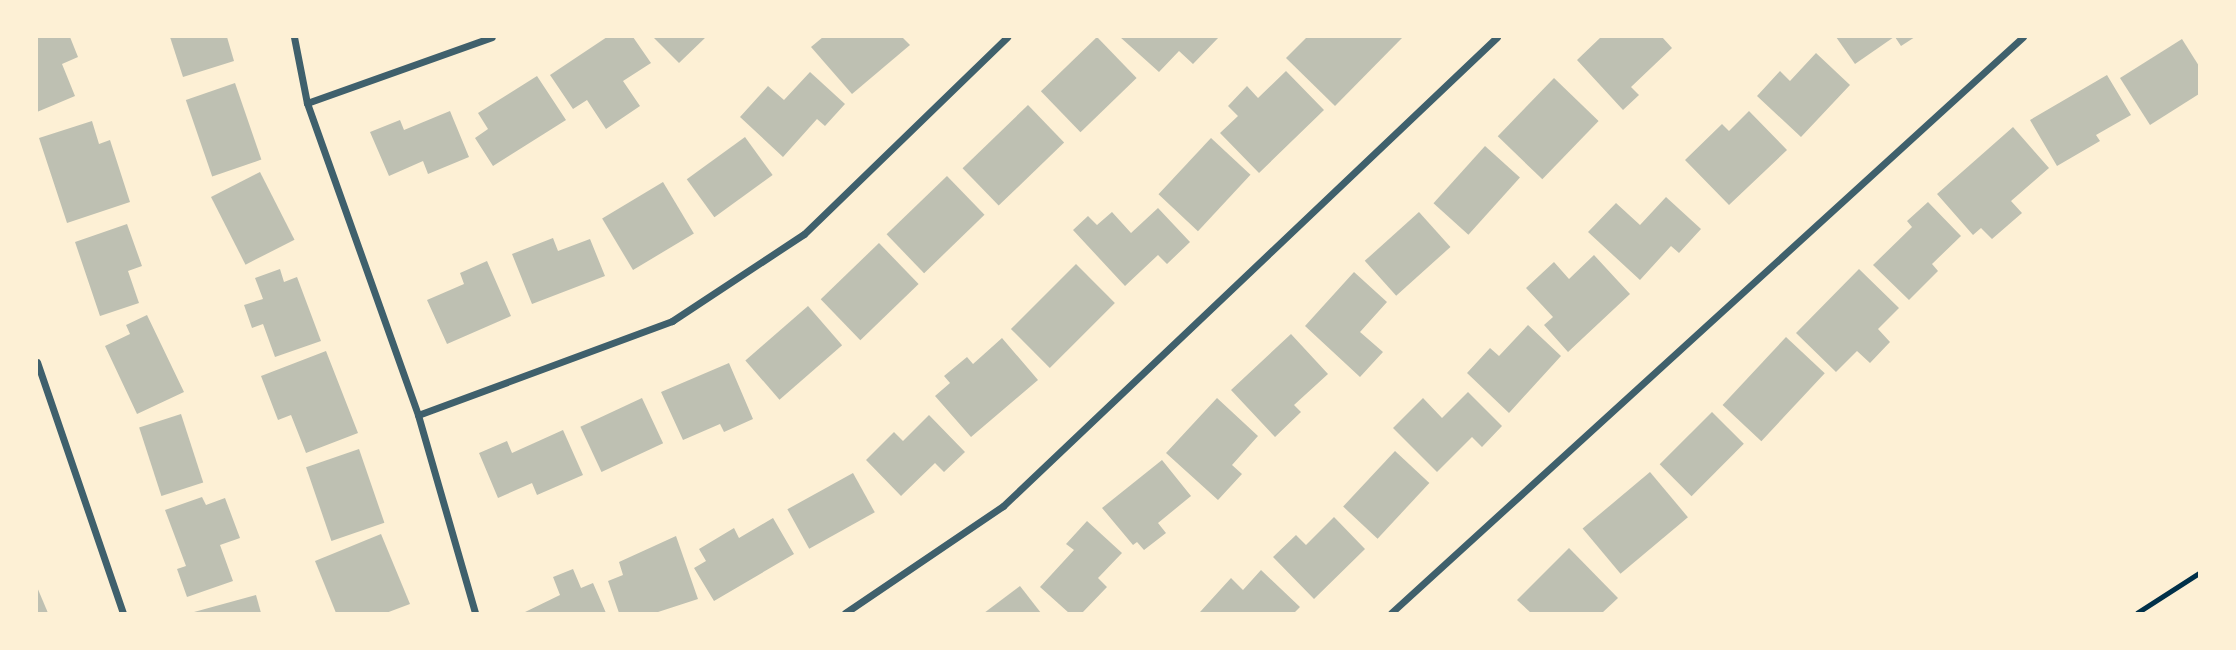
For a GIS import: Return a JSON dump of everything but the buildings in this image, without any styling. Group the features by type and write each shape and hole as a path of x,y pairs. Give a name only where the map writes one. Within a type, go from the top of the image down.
{"street":[{"path":"294,37 307,103 418,415 475,613"},
{"path":"307,103 492,37"},
{"path":"418,415 672,321 804,234 1007,37"},
{"path":"845,613 1003,506 1497,37"},
{"path":"1391,613 2023,37"},
{"path":"37,362 122,613"}],"path":[{"path":"2137,613 2199,573"}]}
